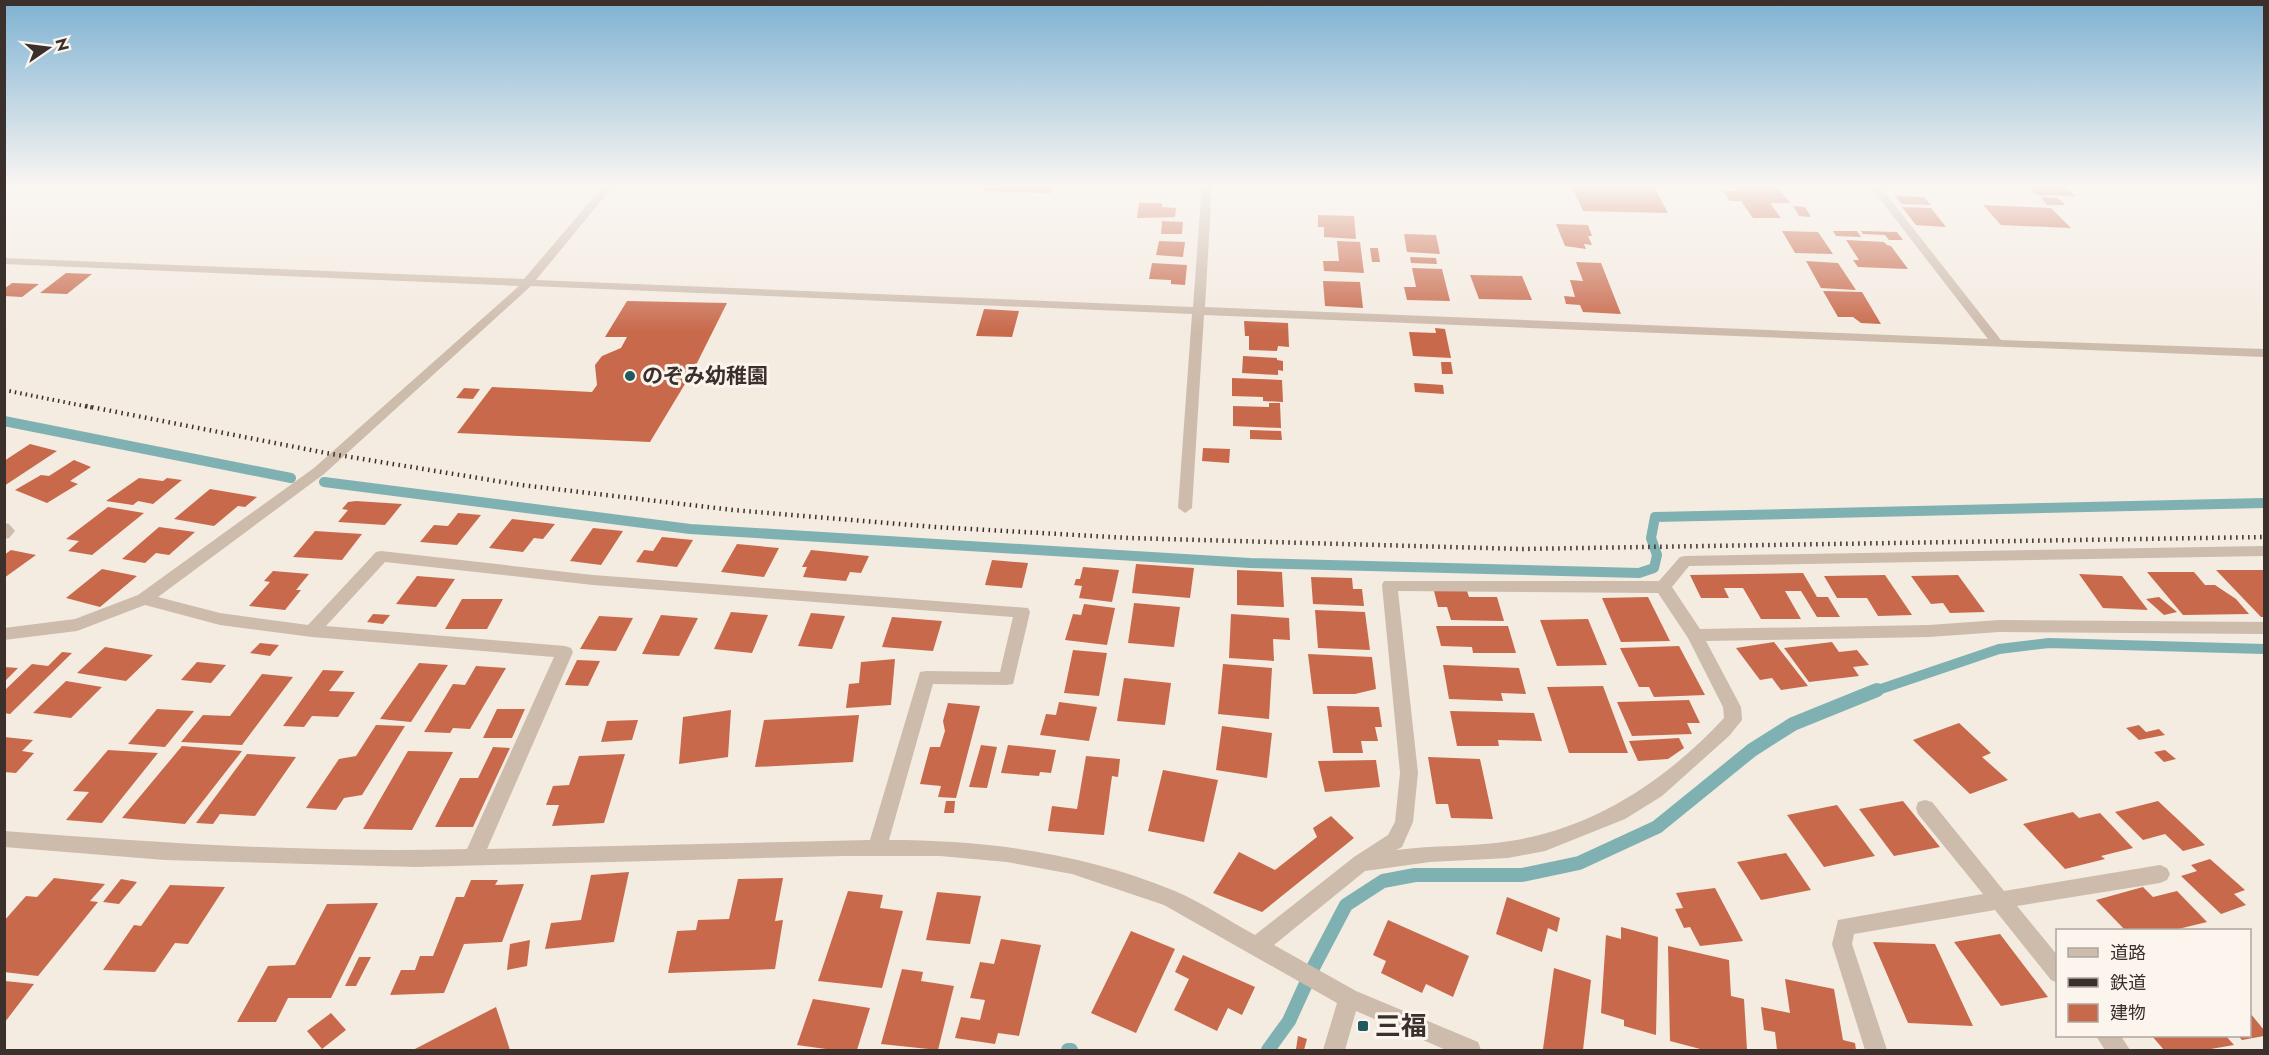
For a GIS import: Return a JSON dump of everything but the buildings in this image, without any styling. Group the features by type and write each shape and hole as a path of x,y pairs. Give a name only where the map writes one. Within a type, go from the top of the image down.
{"street":[{"path":"4,634 77,624 144,599 319,471 527,284 568,234"},
{"path":"1185,508 1203,234"},
{"path":"1912,234 1997,343"},
{"path":"4,261 2265,353"},
{"path":"4,528 7,531 4,534"},
{"path":"1257,946 1361,863 1395,840 1404,822 1409,773 1390,585 1663,586 1685,561 2265,551"},
{"path":"312,631 381,556 592,580 1022,612 1007,679 926,677 877,848"},
{"path":"1361,863 1430,854 1508,850 1545,843 1618,813 1654,791 1732,720 1732,707 1695,635 1663,586"},
{"path":"144,599 220,619 312,631 565,652 473,858"},
{"path":"1695,635 1929,631 1999,626 2265,628"},
{"path":"1925,808 2056,970"},
{"path":"4,839 165,852 416,859 877,848 940,848 1007,854 1072,866 1170,898 1349,998 1470,1050"},
{"path":"1876,1050 1842,944 1845,926 2160,874"},
{"path":"1334,1050 1349,998"},
{"path":"2109,1037 2119,1050"}],"waterway":[{"path":"4,421 291,478"},
{"path":"324,482 690,529 1250,563 1639,573 1654,568 1657,555 1651,538 1655,517 2264,503"},
{"path":"1872,692 1999,649 2049,643 2264,649"},
{"path":"1872,692 1877,690"},
{"path":"1268,1050 1289,1021 1314,966 1346,905 1383,881 1415,875 1522,875 1579,863 1657,827 1752,750 1793,724 1872,692"}],"railway":[{"path":"4,390 94,408"},
{"path":"86,406 326,453 521,485 733,510 935,527 1129,538 1521,549 2264,537"}],"place":[{"name":"のぞみ幼稚園","path":"630,376"},
{"name":"三福","path":"1363,1026"}]}
